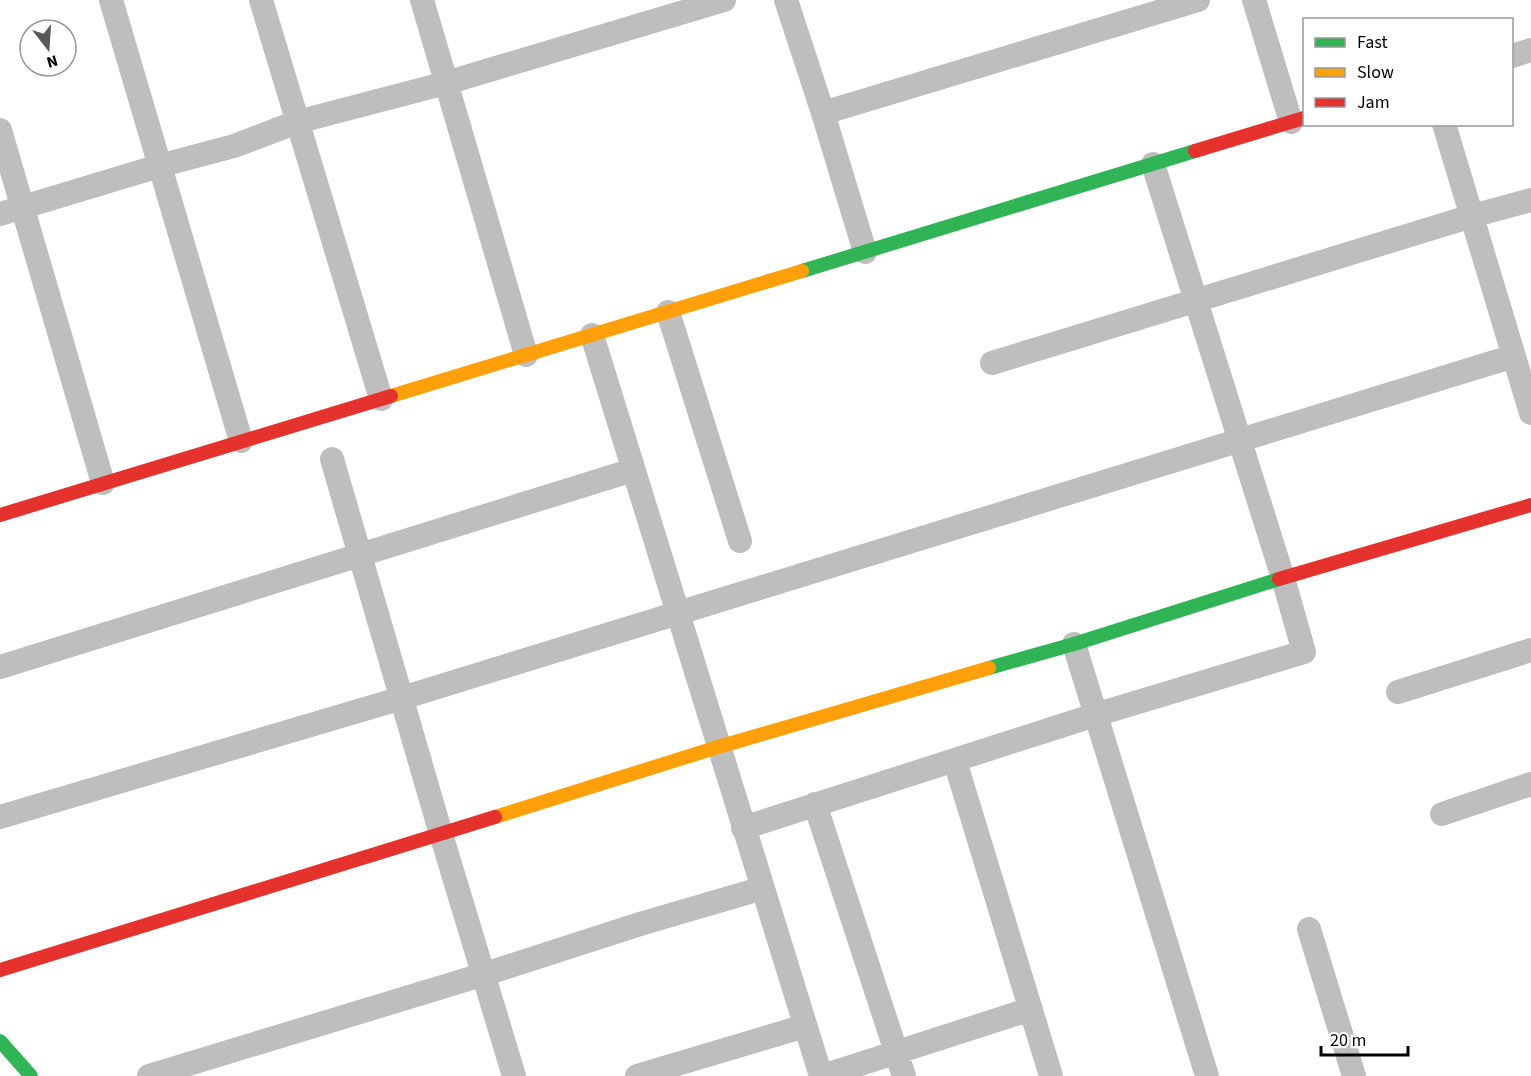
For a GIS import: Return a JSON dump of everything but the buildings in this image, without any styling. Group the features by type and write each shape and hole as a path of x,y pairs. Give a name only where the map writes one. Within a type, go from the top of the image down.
{"street":[{"path":"111,0 241,441"},
{"path":"261,0 381,399"},
{"path":"422,0 526,355"},
{"path":"11,211 234,146 297,122 446,83 724,0"},
{"path":"786,0 865,252"},
{"path":"823,113 1198,0"},
{"path":"0,514 1298,120 1254,0"},
{"path":"1513,56 1531,50"},
{"path":"1445,126 1531,413"},
{"path":"0,130 11,211 103,483"},
{"path":"743,828 1095,715 1304,652 1240,439 1153,165"},
{"path":"992,363 1531,200"},
{"path":"668,312 740,541"},
{"path":"592,334 743,828 822,1076 1030,1009"},
{"path":"0,817 402,698 1514,356"},
{"path":"332,459 514,1076"},
{"path":"0,667 633,470"},
{"path":"0,970 718,747 1074,644 1283,578 1531,505"},
{"path":"1074,644 1207,1076"},
{"path":"1398,692 1531,650"},
{"path":"955,760 1051,1076"},
{"path":"1442,814 1531,784"},
{"path":"815,804 904,1076"},
{"path":"149,1076 485,974 639,924 764,888"},
{"path":"1309,929 1354,1076"},
{"path":"637,1076 806,1026"},
{"path":"0,1041 31,1076"}],"traffic: fast":[{"path":"802,271 1195,151"},
{"path":"989,668 1074,644 1279,579"},
{"path":"0,1041 31,1076"}],"traffic: slow":[{"path":"391,396 802,271"},
{"path":"495,817 718,747 989,668"}],"traffic: jam":[{"path":"1195,151 1303,118"},
{"path":"0,515 391,396"},
{"path":"1279,579 1531,505"},
{"path":"0,970 495,817"}]}
